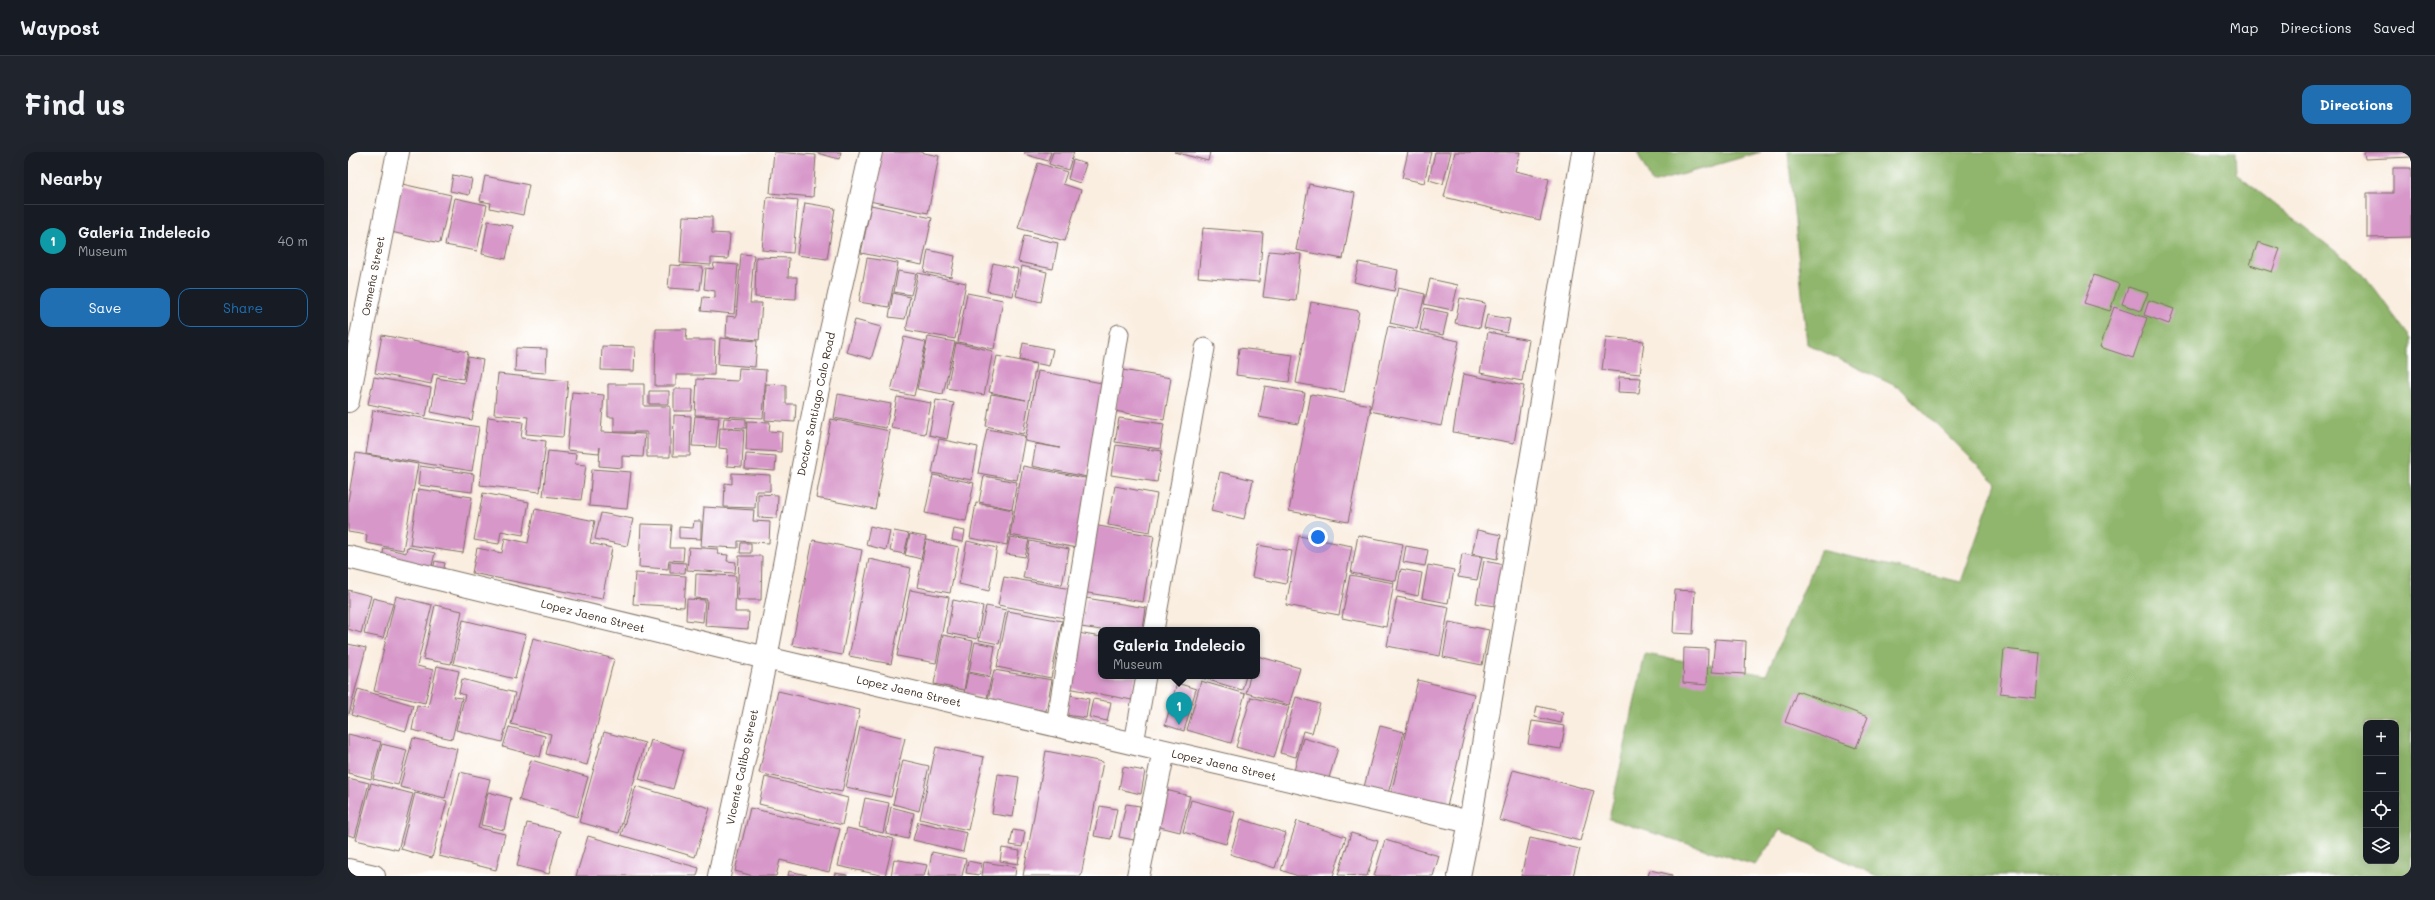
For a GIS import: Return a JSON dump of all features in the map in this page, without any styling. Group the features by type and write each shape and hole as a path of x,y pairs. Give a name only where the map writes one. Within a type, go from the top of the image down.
{"street":[{"name":"Osmeña Street","path":"348,401 398,152"},
{"name":"Doctor Santiago Calo Road","path":"766,658 817,393 871,152"},
{"path":"1459,876 1470,822 1583,152"},
{"name":"Lopez Jaena Street","path":"348,557 766,658 1470,822"},
{"name":"Vicente Calibo Street","path":"719,876 766,658"},
{"path":"1138,876 1164,751"},
{"path":"348,870 374,876"}],"lane":[{"path":"1056,726 1119,334"},
{"path":"1155,627 1205,348"},
{"path":"1134,743 1145,679"}],"green space":[{"path":"1637,152 1761,152 1652,183"},
{"path":"1788,152 2235,152 2236,174 2362,272 2411,339 2411,876 1877,876 1780,830 1755,865 1609,819 1645,654 1766,675 1821,550 1961,582 1996,483 1900,388 1807,344"}],"building":[{"path":"774,152 816,155 813,197 770,193"},
{"path":"814,152 841,152 839,159"},
{"path":"879,152 919,152 939,156 928,213 869,201"},
{"path":"1025,152 1051,152 1048,161 1024,154"},
{"path":"1053,152 1074,152 1068,170 1049,164"},
{"path":"1174,152 1210,152 1208,161"},
{"path":"1408,152 1431,152 1424,183 1402,178"},
{"path":"1435,152 1451,152 1443,184 1429,180"},
{"path":"1455,152 1520,152 1515,171 1549,179 1540,220 1444,197"},
{"path":"2364,152 2411,152 2411,157 2365,159"},
{"path":"1073,160 1086,164 1080,183 1068,179"},
{"path":"1038,163 1067,172 1063,184 1081,190 1065,241 1018,228"},
{"path":"2393,168 2411,168 2411,237 2367,238 2367,193 2393,193"},
{"path":"453,175 472,179 469,195 450,191"},
{"path":"485,176 529,185 523,215 490,208 491,203 480,201"},
{"path":"402,184 451,195 440,243 391,232"},
{"path":"1309,184 1355,193 1343,259 1296,250"},
{"path":"767,197 798,200 793,253 762,250"},
{"path":"455,198 487,205 477,251 445,245"},
{"path":"805,203 835,208 827,259 797,255"},
{"path":"871,205 932,218 922,265 861,253"},
{"path":"683,216 712,217 712,233 730,234 728,259 711,258 711,265 680,263"},
{"path":"488,221 513,226 506,259 482,254"},
{"path":"1203,228 1263,233 1259,282 1198,277"},
{"path":"1024,236 1058,243 1053,269 1018,262"},
{"path":"2258,242 2280,249 2272,272 2250,265"},
{"path":"928,250 955,256 951,277 924,272"},
{"path":"1269,251 1301,254 1296,301 1263,297"},
{"path":"741,254 754,255 750,303 762,303 759,340 726,337 727,316 736,317"},
{"path":"756,257 789,258 788,277 797,277 796,299 755,297"},
{"path":"867,258 898,263 889,307 859,302"},
{"path":"1359,262 1398,270 1394,291 1354,282"},
{"path":"714,263 738,265 734,314 701,311 703,297 715,298 715,291 704,289 706,268 713,269"},
{"path":"993,263 1018,269 1013,296 987,291"},
{"path":"670,265 703,267 700,290 668,288"},
{"path":"1022,266 1047,272 1041,302 1016,296"},
{"path":"898,271 916,274 911,295 894,292"},
{"path":"918,273 966,283 955,339 906,330"},
{"path":"2094,275 2119,284 2110,311 2084,303"},
{"path":"1430,279 1458,285 1452,310 1424,304"},
{"path":"2128,287 2148,293 2141,311 2122,304"},
{"path":"1398,288 1425,294 1417,329 1390,323"},
{"path":"893,293 910,297 905,319 889,317"},
{"path":"967,293 1003,300 994,349 958,342"},
{"path":"1460,298 1485,303 1480,328 1455,323"},
{"path":"2149,300 2174,309 2169,324 2144,315"},
{"path":"1311,302 1359,311 1344,392 1296,383"},
{"path":"2114,307 2147,318 2133,358 2100,347"},
{"path":"1425,308 1448,313 1443,335 1420,330"},
{"path":"1487,315 1510,319 1507,333 1484,328"},
{"path":"855,320 881,327 871,359 846,352"},
{"path":"1388,326 1459,341 1441,426 1370,411"},
{"path":"656,329 687,329 686,340 715,340 714,375 676,375 676,386 655,386"},
{"path":"1488,332 1529,340 1522,381 1480,373"},
{"path":"382,335 468,352 463,379 433,374 431,384 375,373"},
{"path":"904,337 926,342 914,396 891,391"},
{"path":"928,337 955,342 943,394 917,389"},
{"path":"1606,337 1644,341 1640,374 1602,370"},
{"path":"720,338 757,341 755,367 718,364"},
{"path":"956,343 993,351 984,395 947,388"},
{"path":"1023,343 1053,349 1049,366 1020,360"},
{"path":"602,346 635,347 634,371 601,370"},
{"path":"516,348 547,349 546,373 515,371"},
{"path":"1239,348 1293,355 1289,382 1236,375"},
{"path":"997,356 1036,364 1023,434 986,426 991,394 1026,400 989,392"},
{"path":"468,357 483,360 472,420 431,412 437,378 464,383"},
{"path":"739,368 766,370 763,418 695,415 697,379 738,381"},
{"path":"1122,370 1171,378 1164,420 1115,411"},
{"path":"1038,371 1107,384 1087,477 1032,466 1036,444 1060,448 1025,441"},
{"path":"498,374 568,381 563,437 526,434 528,417 494,414"},
{"path":"1463,374 1524,386 1514,443 1453,432"},
{"path":"374,377 431,388 426,416 368,404"},
{"path":"1619,377 1641,378 1639,393 1618,392"},
{"path":"608,384 644,384 644,406 670,406 670,457 647,457 647,432 614,432 614,417 608,417"},
{"path":"766,384 786,385 786,404 796,404 795,422 765,420"},
{"path":"1265,386 1305,393 1298,424 1259,417"},
{"path":"674,389 693,389 692,411 674,411"},
{"path":"649,391 669,391 669,404 649,404"},
{"path":"572,392 604,395 601,432 645,434 643,457 622,456 622,468 599,466 600,447 599,453 567,450"},
{"path":"838,394 891,404 886,428 834,418"},
{"path":"1311,394 1370,405 1348,522 1289,511"},
{"path":"897,397 931,403 925,434 891,428"},
{"path":"936,400 954,403 947,439 929,435"},
{"path":"373,410 479,427 472,471 366,454"},
{"path":"674,415 691,416 690,456 673,456"},
{"path":"695,416 719,418 716,447 692,446"},
{"path":"488,417 523,422 521,438 546,441 540,492 480,485"},
{"path":"724,418 746,419 746,428 723,427"},
{"path":"1119,418 1164,424 1160,449 1115,442"},
{"path":"831,419 890,431 875,509 816,498"},
{"path":"747,421 770,422 769,431 782,432 781,452 746,450"},
{"path":"720,428 744,430 742,467 727,466 728,449 719,448"},
{"path":"987,429 1025,436 1017,480 978,473"},
{"path":"939,439 978,447 972,480 932,473"},
{"path":"1116,445 1162,451 1157,482 1111,475"},
{"path":"548,451 576,454 575,464 586,465 581,500 543,496"},
{"path":"356,453 418,464 403,550 366,543 367,535 348,532 348,501"},
{"path":"746,454 776,456 775,471 745,469"},
{"path":"420,466 474,474 472,492 418,485"},
{"path":"1023,466 1090,479 1077,548 1010,535"},
{"path":"592,469 631,472 627,509 589,506"},
{"path":"1220,472 1253,480 1244,519 1211,511"},
{"path":"732,473 770,475 770,491 756,491 755,508 724,507 725,483 732,484"},
{"path":"933,475 974,483 966,521 925,513"},
{"path":"984,476 1017,482 1012,509 979,502"},
{"path":"1115,486 1157,494 1150,532 1108,525"},
{"path":"418,489 472,497 463,553 410,545"},
{"path":"483,493 529,502 523,535 501,531 499,544 474,540"},
{"path":"758,494 778,495 777,518 758,517"},
{"path":"976,503 1013,510 1007,545 970,538"},
{"path":"704,507 754,510 753,521 770,522 769,543 738,541 738,548 701,546"},
{"path":"535,509 595,521 590,543 612,548 602,599 472,573 477,548 502,553 505,538 528,543"},
{"path":"601,513 633,519 627,546 595,539"},
{"path":"694,521 701,521 701,539 679,538 679,527 693,528"},
{"path":"641,524 672,525 670,548 684,548 683,561 669,560 668,569 639,567"},
{"path":"1093,525 1154,536 1143,602 1082,592"},
{"path":"870,526 890,531 886,550 866,545"},
{"path":"954,529 965,531 963,542 952,540"},
{"path":"1477,530 1501,535 1497,559 1472,554"},
{"path":"894,531 909,534 904,554 890,551"},
{"path":"910,534 926,537 921,559 905,555"},
{"path":"1358,535 1403,544 1396,581 1351,573"},
{"path":"1299,536 1352,546 1339,615 1286,605"},
{"path":"1010,537 1029,540 1025,557 1006,554"},
{"path":"813,540 862,550 842,655 792,645"},
{"path":"926,540 959,547 950,593 917,587"},
{"path":"967,541 997,548 989,591 959,584"},
{"path":"1030,541 1069,549 1062,585 1023,578"},
{"path":"741,543 751,543 751,553 740,553"},
{"path":"1258,545 1292,551 1286,584 1252,577"},
{"path":"1406,546 1428,550 1425,566 1403,562"},
{"path":"407,547 435,553 430,574 381,563 384,548 406,553"},
{"path":"689,547 718,549 717,554 728,555 727,561 736,562 735,573 687,570"},
{"path":"1462,554 1482,557 1477,580 1458,577"},
{"path":"739,556 762,556 761,600 737,600"},
{"path":"869,559 911,568 891,664 849,656"},
{"path":"435,561 445,563 442,577 432,574"},
{"path":"1484,561 1510,566 1502,607 1476,603"},
{"path":"670,562 686,563 685,573 670,573"},
{"path":"1428,565 1454,570 1448,603 1422,598"},
{"path":"1401,569 1422,573 1418,596 1397,591"},
{"path":"635,573 686,576 684,607 633,604"},
{"path":"696,574 736,576 735,612 749,612 748,629 705,626 707,599 695,598"},
{"path":"1350,575 1394,583 1386,627 1342,618"},
{"path":"1004,577 1071,589 1065,618 998,605"},
{"path":"348,590 371,596 361,633 348,629"},
{"path":"910,590 949,597 936,663 897,656"},
{"path":"1675,590 1695,591 1693,634 1673,633"},
{"path":"396,596 432,605 417,666 433,670 425,703 374,691"},
{"path":"1397,597 1449,607 1440,656 1387,646"},
{"path":"373,598 393,603 383,638 364,634"},
{"path":"1086,598 1146,608 1143,627 1098,627 1098,630 1081,627"},
{"path":"687,599 705,600 703,622 686,620"},
{"path":"953,600 983,606 977,639 947,633"},
{"path":"435,605 462,611 451,664 423,659"},
{"path":"986,606 1006,610 999,644 979,640"},
{"path":"1008,611 1062,621 1051,678 997,667"},
{"path":"463,620 526,635 515,679 453,664"},
{"path":"1449,622 1489,630 1482,665 1443,657"},
{"path":"1078,633 1098,636 1098,679 1136,679 1132,700 1068,688"},
{"path":"943,635 973,641 964,690 934,684"},
{"path":"533,638 614,659 587,765 546,754 551,734 511,724"},
{"path":"1715,639 1746,641 1745,674 1712,672"},
{"path":"975,642 995,646 990,676 969,672"},
{"path":"348,644 366,648 349,714 348,714"},
{"path":"1684,648 1708,649 1707,685 1683,683"},
{"path":"2004,649 2040,653 2036,697 2000,693"},
{"path":"1260,657 1300,668 1289,705 1246,693 1249,679 1260,679"},
{"path":"437,666 459,671 453,697 462,698 452,739 412,730 417,705 428,707"},
{"path":"994,670 1052,680 1046,711 988,700"},
{"path":"968,673 991,678 987,698 964,694"},
{"path":"462,679 515,693 502,742 456,730 465,695 459,693"},
{"path":"1205,679 1245,679 1242,690"},
{"path":"1418,680 1474,694 1446,811 1390,798"},
{"path":"1201,681 1245,694 1231,743 1187,730"},
{"path":"1177,683 1196,689 1184,731 1165,725"},
{"path":"358,689 413,705 406,731 351,715"},
{"path":"778,691 860,710 842,792 759,773"},
{"path":"1797,691 1868,717 1856,748 1785,722"},
{"path":"1070,695 1089,699 1086,718 1066,715"},
{"path":"1251,697 1289,707 1274,758 1236,747"},
{"path":"1296,697 1320,704 1312,733 1303,731 1296,757 1280,753"},
{"path":"1093,699 1111,702 1107,721 1089,717"},
{"path":"1537,706 1563,712 1561,723 1535,717"},
{"path":"1532,721 1565,726 1561,749 1528,744"},
{"path":"1380,726 1404,732 1388,794 1364,787"},
{"path":"509,727 545,736 540,757 503,747"},
{"path":"860,727 905,738 891,797 846,787"},
{"path":"604,732 645,743 619,833 579,822"},
{"path":"348,734 381,742 371,779 348,773"},
{"path":"413,738 457,749 445,798 400,787"},
{"path":"1303,738 1338,748 1328,781 1294,771"},
{"path":"651,740 684,750 673,789 639,779"},
{"path":"382,744 407,750 398,785 373,779"},
{"path":"936,747 984,757 968,830 920,819"},
{"path":"1046,751 1103,762 1081,876 1023,876"},
{"path":"531,760 588,777 577,817 519,800"},
{"path":"903,760 929,766 919,811 893,804"},
{"path":"1123,767 1145,771 1141,794 1119,789"},
{"path":"1513,770 1594,791 1580,841 1499,820"},
{"path":"460,772 490,779 478,828 505,834 496,870 439,856"},
{"path":"998,774 1019,777 1013,817 992,814"},
{"path":"765,777 848,798 842,825 759,804"},
{"path":"348,778 369,783 355,837 348,835"},
{"path":"371,783 413,794 398,850 356,840"},
{"path":"636,786 710,808 695,857 621,835"},
{"path":"1166,790 1190,796 1180,832 1156,826"},
{"path":"488,792 511,798 504,830 481,825"},
{"path":"415,793 447,801 432,858 401,849"},
{"path":"865,798 889,803 883,833 859,827"},
{"path":"1191,800 1235,812 1226,844 1183,832"},
{"path":"1126,804 1140,806 1134,840 1119,837"},
{"path":"1100,806 1117,809 1111,839 1094,836"},
{"path":"891,807 914,813 908,839 886,834"},
{"path":"750,808 840,829 829,872 780,860 776,876 753,876 735,871"},
{"path":"1241,819 1286,833 1275,868 1230,854"},
{"path":"1297,821 1346,837 1333,876 1298,876 1281,870"},
{"path":"918,822 967,833 963,852 913,840"},
{"path":"527,823 560,831 549,874 517,866"},
{"path":"847,828 894,839 885,876 838,866"},
{"path":"1013,830 1025,832 1022,847 1010,845"},
{"path":"1351,833 1378,841 1367,876 1338,875"},
{"path":"588,836 699,868 697,876 576,876"},
{"path":"1530,838 1580,849 1573,876 1521,876"},
{"path":"1385,840 1439,856 1433,876 1374,876"},
{"path":"1002,848 1020,851 1018,864 1000,861"},
{"path":"932,852 966,859 962,876 928,876"},
{"path":"894,859 927,865 924,876 891,876"},
{"path":"968,861 982,864 979,875 966,873"},
{"path":"984,862 1016,867 1015,876 982,876"},
{"path":"1650,870 1672,875 1672,876 1648,876"},
{"path":"789,871 807,875 807,876 788,876"},
{"path":"835,873 847,875 847,876 834,876"}],"place":[{"name":"Galeria Indelecio","path":"1179,725"}]}
